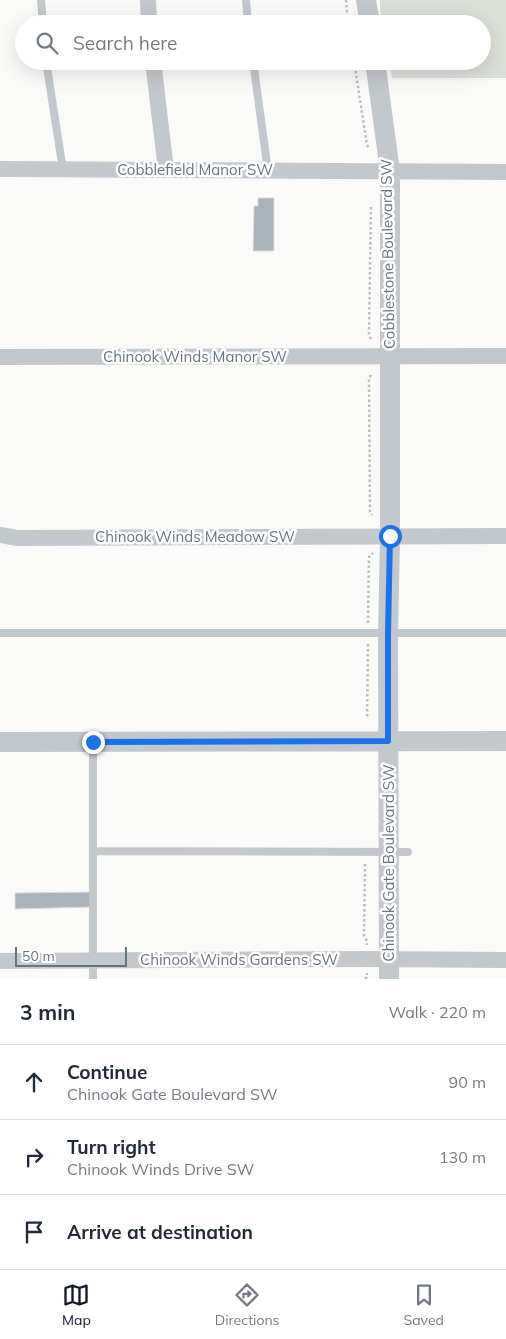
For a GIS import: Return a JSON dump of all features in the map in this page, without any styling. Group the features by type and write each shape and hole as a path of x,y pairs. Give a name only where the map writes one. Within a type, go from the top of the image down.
{"street":[{"path":"148,0 149,15"},
{"path":"366,0 368,15"},
{"path":"154,70 166,170"},
{"name":"Cobblestone Boulevard SW","path":"376,70 390,171 389,357"},
{"name":"Cobblefield Manor SW","path":"0,169 506,172"},
{"name":"Chinook Winds Manor SW","path":"0,357 506,356"},
{"name":"Chinook Gate Boulevard SW","path":"389,357 388,741 398,852 389,969"},
{"name":"Chinook Winds Meadow SW","path":"0,535 17,538 506,536"},
{"path":"0,742 506,741"},
{"name":"Chinook Winds Gardens SW","path":"0,961 93,960 389,969 506,960"}],"lane":[{"path":"41,0 42,15"},
{"path":"246,0 247,15"},
{"path":"47,70 63,170"},
{"path":"254,70 268,171"},
{"path":"0,633 506,633"},
{"path":"93,742 93,979"},
{"path":"93,851 398,852"}],"path":[{"path":"346,0 347,15"},
{"path":"355,70 367,146 371,151"},
{"path":"371,199 369,302 369,335 371,337"},
{"path":"371,376 369,379 370,512 373,516"},
{"path":"365,852 364,936 367,941"}],"shaded area":[{"path":"380,0 506,0 506,78 392,78 391,70 491,70 491,15 381,15"}],"building":[{"path":"258,198 274,198 274,251 253,251 254,206 258,206"},
{"path":"91,892 91,907 15,909 15,893"}],"route":[{"path":"93,742 388,741 390,536"}]}
